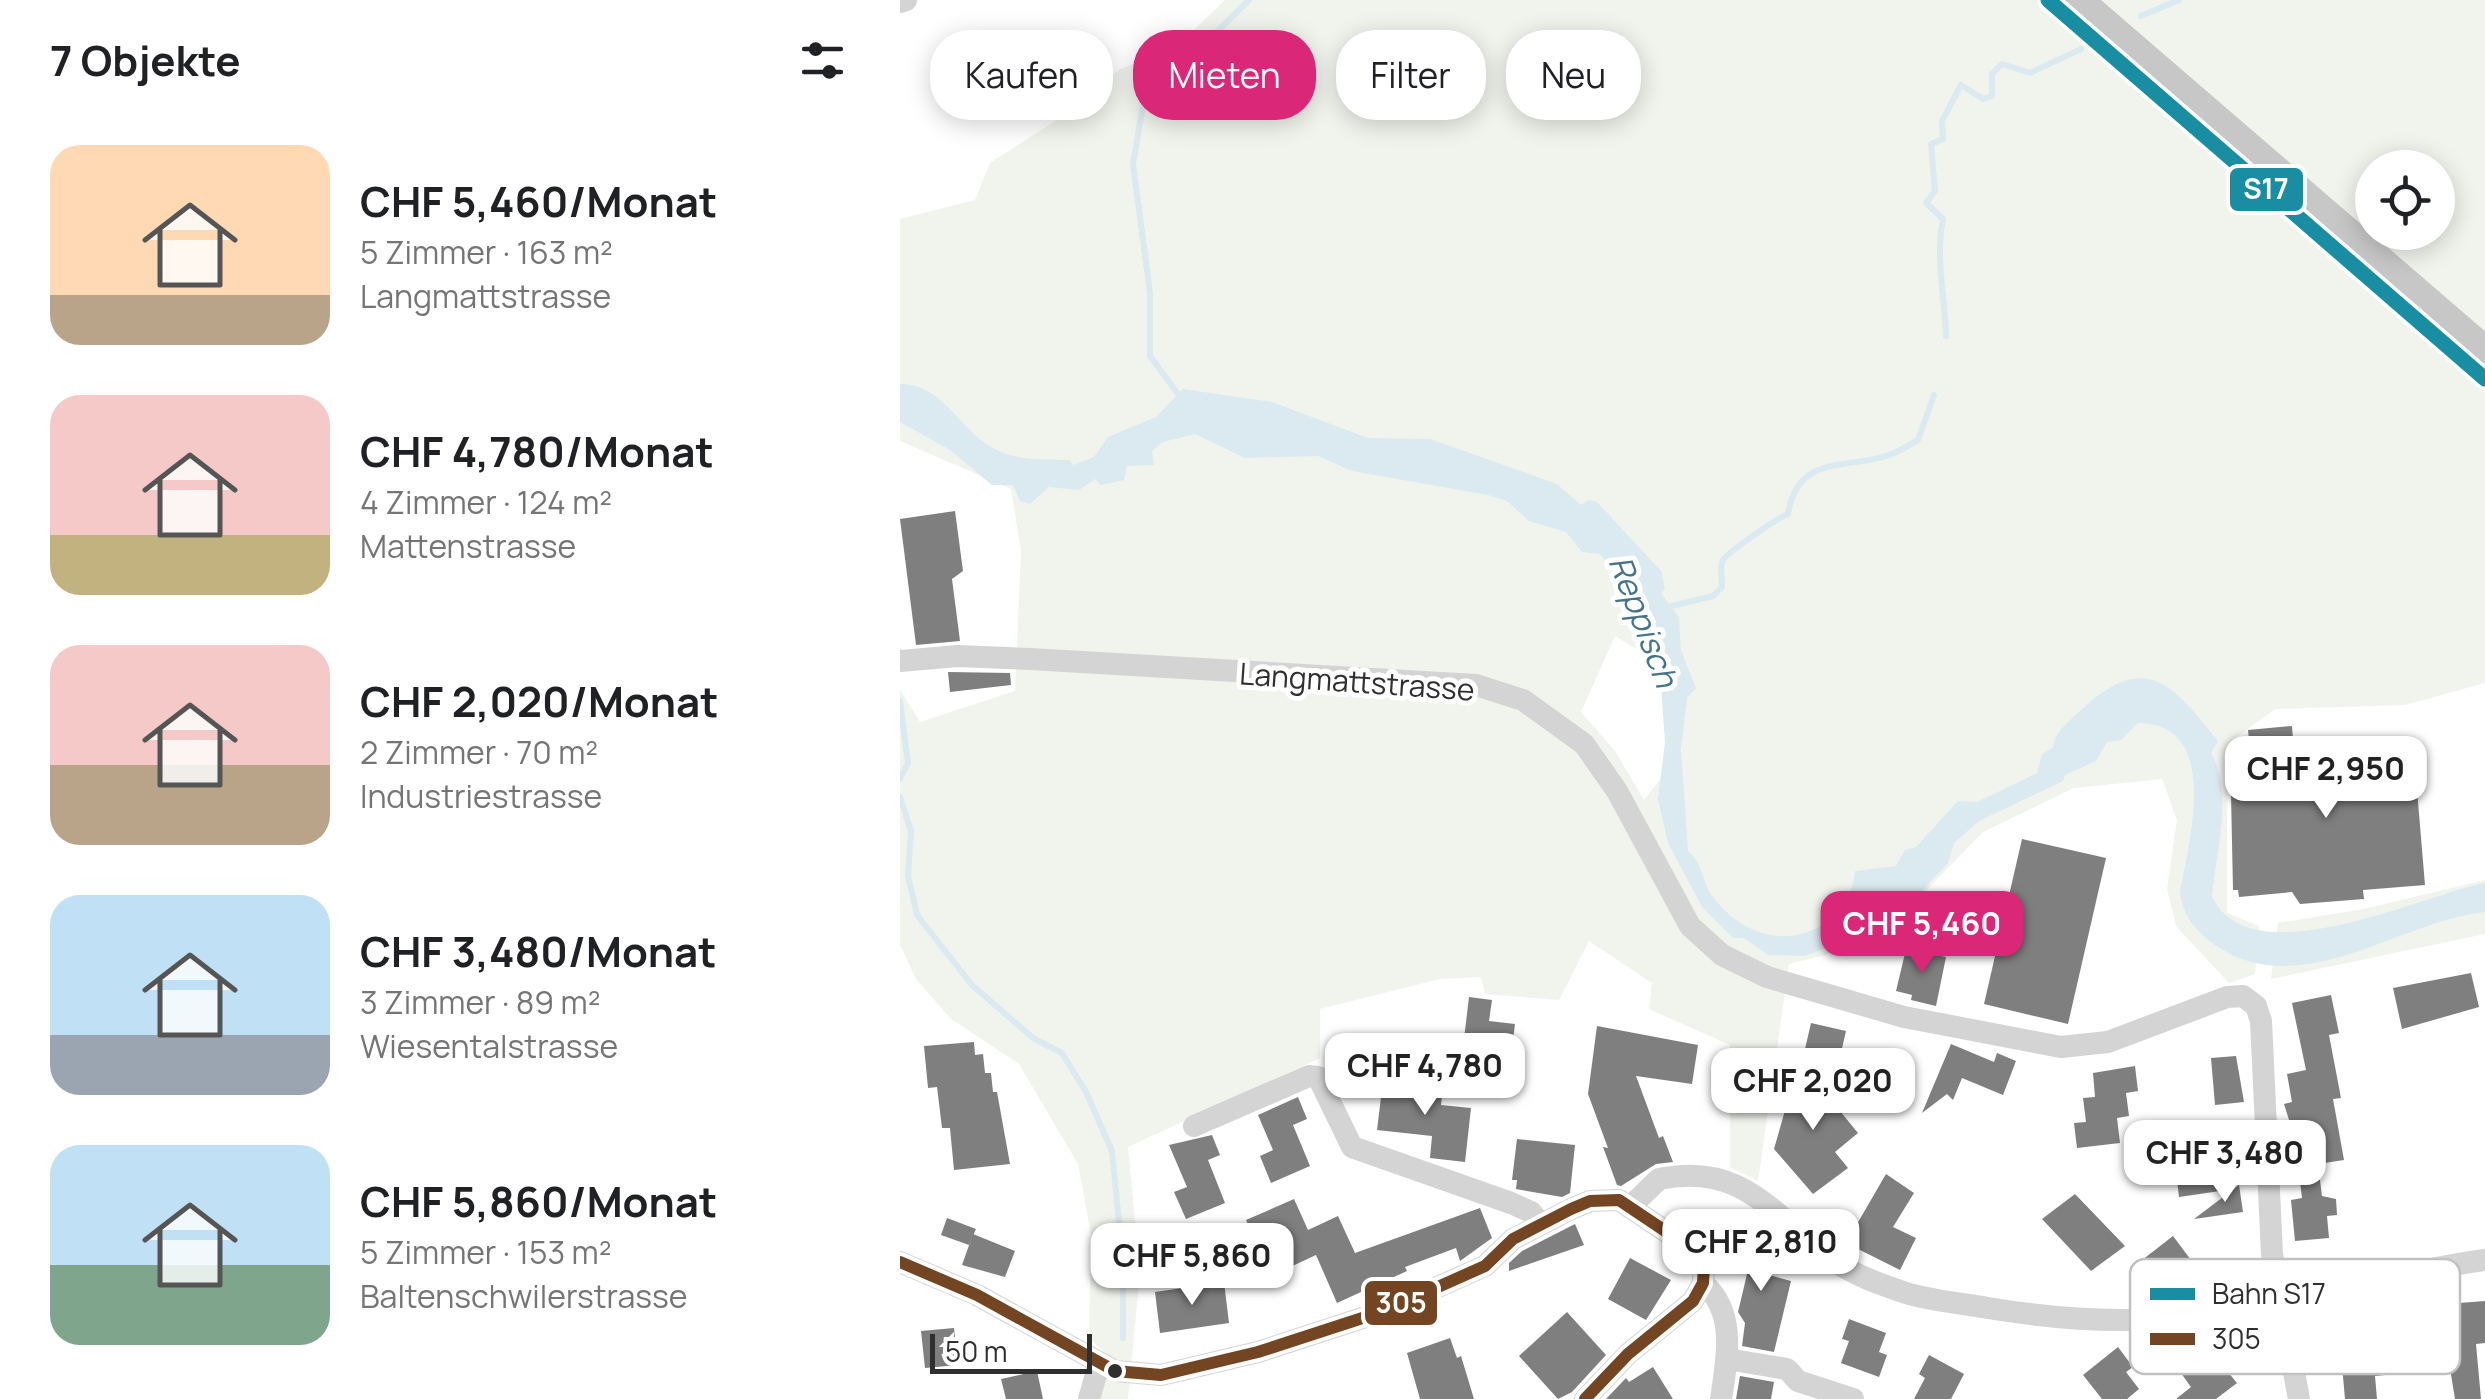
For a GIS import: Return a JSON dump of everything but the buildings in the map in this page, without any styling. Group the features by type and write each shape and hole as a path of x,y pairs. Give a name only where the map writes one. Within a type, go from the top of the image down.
{"main road":[{"path":"2078,0 2485,352"}],"street":[{"name":"Langmattstrasse","path":"900,661 958,656 1476,685 1523,700 1584,744 1618,791 1690,926 1722,955 1768,977 1904,1017 2060,1048 2108,1042 2227,996 2243,996 2256,1006 2276,1259"},
{"path":"1194,1126 1310,1076 1318,1077 1352,1146 1511,1203 1530,1212 1541,1224"},
{"path":"1630,1206 1660,1179 1718,1177 1746,1188 1838,1263 1912,1295 2023,1314 2130,1318"},
{"path":"900,1262 978,1294 1099,1364 1130,1375 1161,1376 1347,1324 1485,1266 1513,1238 1605,1198 1630,1206 1692,1249 1704,1266 1703,1284 1693,1301 1628,1354 1586,1399"},
{"path":"2460,1265 2485,1260"},
{"path":"1703,1284 1719,1297 1726,1321 1722,1399"},
{"path":"1727,1359 1787,1369 1798,1381 1852,1399"},
{"path":"1089,1399 1099,1364"},
{"path":"2293,1374 2298,1399"}],"shaded area":[{"path":"1225,0 2485,0 2485,683 2405,705 2275,709 2234,739 2227,798 2227,913 2259,926 2255,974 2229,983 2176,926 2167,889 2177,820 2162,779 2074,788 1983,832 1908,909 1825,955 1789,964 1758,1181 1730,1167 1730,1045 1649,1009 1652,983 1589,941 1559,1000 1485,994 1481,977 1440,979 1320,1009 1320,1058 1128,1147 1140,1272 1128,1399 1098,1399 1103,1351 1089,1338 1091,1234 1078,1164 1019,1064 951,1019 916,979 900,945 900,690 920,722 1015,691 1021,551 1011,489 900,441 900,219 975,200 990,163 1056,120 1113,120 1113,75 1133,64 1133,120 1316,120 1316,30 1194,30","holes":["1615,636 1651,658 1682,751 1644,800 1615,751 1581,712"]},
{"path":"2485,880 2485,934 2271,979 2278,923 2364,909"}],"water":[{"name":"Reppisch","path":"900,384 929,392 984,443 1023,458 1069,460 1073,465 1094,457 1108,437 1156,417 1183,389 1272,402 1368,438 1430,439 1557,484 1581,505 1589,500 1597,502 1661,571 1665,589 1661,593 1679,617 1681,651 1696,688 1687,698 1681,750 1688,851 1723,909 1761,933 1789,936 1826,923 1848,895 1855,871 1896,866 1905,850 1916,847 1958,801 1977,802 2037,773 2042,754 2053,748 2059,732 2076,715 2103,692 2124,681 2141,678 2172,691 2218,741 2211,753 2218,768 2222,804 2212,896 2232,920 2261,931 2298,932 2381,914 2485,883 2485,912 2452,918 2317,962 2283,966 2250,962 2218,947 2192,924 2180,892 2193,817 2191,763 2181,742 2164,728 2138,723 2121,740 2107,742 2096,761 1979,821 1954,843 1948,863 1919,894 1829,947 1804,956 1768,955 1744,938 1733,938 1702,907 1668,843 1658,799 1665,742 1661,684 1644,625 1622,581 1600,554 1582,552 1566,532 1529,521 1507,501 1488,495 1352,471 1318,456 1245,458 1195,434 1163,442 1152,451 1154,465 1127,466 1124,480 1101,485 1095,479 1079,490 1049,487 1030,504 1020,501 1013,485 992,485 950,450 900,422"}],"waterway":[{"path":"1181,398 1150,356 1150,293 1133,164 1146,88 1190,58 1249,0"},
{"path":"2141,16 2179,0"},
{"path":"1946,336 1940,263 1943,219 1926,203 1935,191 1931,144 1943,139 1942,121 1961,85 1983,99 1992,96 1992,74 2002,64 2030,73 2081,49"},
{"name":"Reppisch","path":"1664,608 1713,596 1722,587 1721,565 1725,558 1788,514 1793,495 1813,472 1889,455 1918,440 1934,395"},
{"path":"900,701 908,763 900,779"},
{"path":"900,797 911,831 908,876 917,915 972,985 1033,1038 1062,1053 1086,1092 1112,1151 1123,1263 1123,1338"}],"rail line":[{"name":"S17","path":"2048,0 2485,379"}],"transit line":[{"name":"305","path":"900,1262 977,1295 1115,1371 1161,1375 1258,1352 1384,1311 1485,1266 1513,1239 1571,1209 1590,1201 1619,1200 1692,1249 1704,1266 1703,1283 1693,1301 1628,1354 1585,1399"}]}
